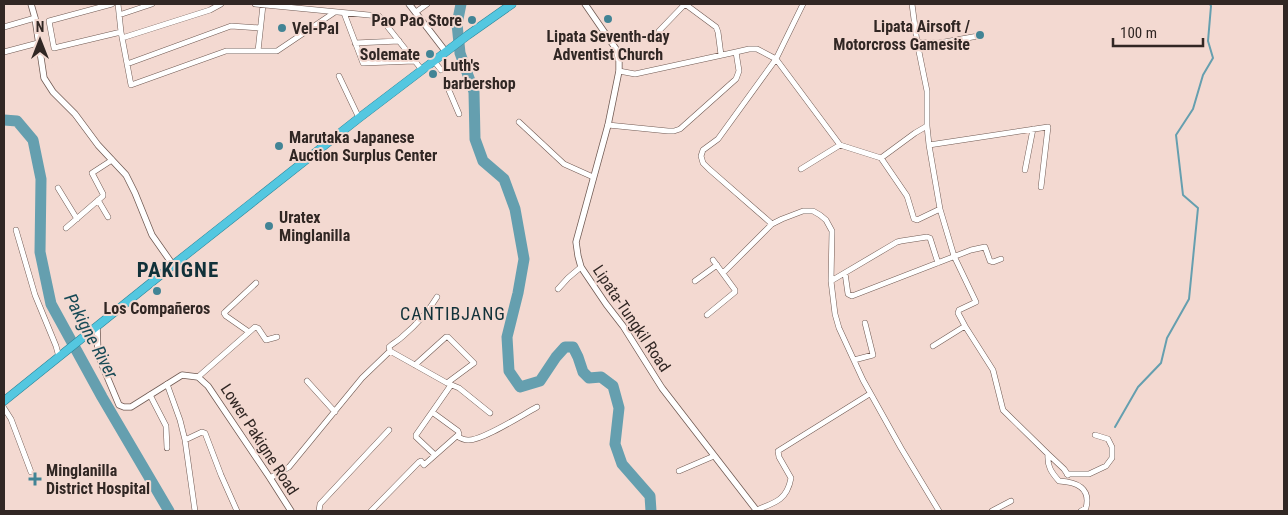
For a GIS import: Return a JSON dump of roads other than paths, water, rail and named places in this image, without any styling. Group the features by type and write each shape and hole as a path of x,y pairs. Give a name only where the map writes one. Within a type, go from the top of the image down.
{"highway":[{"path":"4,401 172,265 359,118 449,49 512,4"}],"street":[{"path":"31,4 35,18 44,78 53,92 75,114 98,145 126,175 152,235 172,265"},
{"path":"112,4 50,22 54,48 121,35 210,10 221,4"},
{"path":"118,4 121,35 131,85 226,51 278,51 335,12"},
{"path":"119,15 152,4"},
{"path":"255,4 379,16 422,70"},
{"path":"258,51 263,4"},
{"path":"409,4 449,49"},
{"path":"416,12 427,4"},
{"name":"Lipata-Tungkil Road","path":"585,4 616,49 619,61 608,125 576,242 581,267 606,304 624,326 662,388 756,511"},
{"path":"659,31 685,4 716,27 721,55"},
{"path":"772,224 709,169 703,163 701,156 703,150 718,139 776,59 803,4"},
{"path":"912,4 917,42 927,91 929,145 940,209 954,256 976,302 959,311 965,326 993,370 1003,410 1064,469 1071,482"},
{"path":"344,13 363,63 414,61"},
{"path":"4,27 35,18"},
{"path":"127,64 231,26 260,28"},
{"path":"917,42 939,43 978,36"},
{"path":"355,43 399,41"},
{"path":"4,52 38,43"},
{"path":"618,71 635,74 749,49 757,49 776,59 840,145 881,158 907,196 914,219 917,220 940,209"},
{"path":"608,125 668,131 680,128 736,79 739,71 736,52"},
{"path":"434,61 440,70"},
{"path":"339,76 359,118"},
{"path":"445,81 460,114"},
{"path":"519,122 564,164 593,177"},
{"path":"881,158 914,133 927,126"},
{"path":"929,145 1048,127 1041,187"},
{"path":"1025,170 1033,129"},
{"path":"801,169 840,145"},
{"path":"66,228 104,195 92,173 112,160"},
{"path":"58,188 76,218"},
{"path":"98,200 108,216"},
{"path":"723,273 772,224 782,218 803,211 813,211 826,220 832,231 831,281 839,328 870,394 939,511"},
{"path":"16,230 35,295 56,346 62,355"},
{"path":"831,281 897,242 927,238 932,240 938,263"},
{"path":"845,273 848,294 852,296 971,250 985,247 990,261 1002,259"},
{"path":"707,315 736,292 713,260"},
{"path":"695,282 716,265"},
{"path":"558,289 581,267"},
{"path":"249,332 224,314 256,283"},
{"path":"270,478 289,467 362,378 390,351 389,347 393,342 401,338 415,324 431,307 437,297"},
{"path":"854,360 873,355 865,324"},
{"name":"Lower Pakigne Road","path":"97,326 98,354 119,405 124,408 131,407 182,375 198,377 208,386 291,511"},
{"path":"933,346 965,326"},
{"path":"198,377 256,327 266,340 277,336"},
{"path":"415,365 446,337 474,363 449,384 416,435 435,455"},
{"path":"390,351 459,388 490,413"},
{"path":"307,381 335,412"},
{"path":"167,384 185,440 195,511"},
{"path":"150,395 166,426 167,448"},
{"path":"756,511 777,502 788,490 791,478 779,457 778,451 868,395"},
{"path":"4,408 11,419 31,472"},
{"path":"457,436 465,440 476,438 492,432 537,408"},
{"path":"371,511 419,462 421,461 424,465 459,434 458,431 432,412"},
{"path":"319,511 320,504 389,430"},
{"path":"185,440 202,432 205,433 220,475 237,511"},
{"path":"1067,474 1089,474 1106,466 1112,458 1112,447 1108,440 1095,435"},
{"path":"1048,454 1048,462 1053,474 1059,481 1071,482 1084,489 1088,496 1086,508 1081,511"},
{"path":"679,472 714,456"},
{"path":"992,511 1011,501"}],"waterway":[{"path":"461,4 457,24 460,53 474,92 475,139 483,161 504,179 515,209 524,259 507,337 509,371 520,387 540,381 565,347 573,347 583,372 589,378 601,377 613,386 619,408 615,444 622,464 650,496 651,511"},
{"path":"1115,427 1138,387 1161,363 1167,338 1189,299 1198,208 1183,195 1176,135 1193,109 1203,75 1213,58 1208,41 1210,4"},
{"name":"Pakigne River","path":"4,120 17,121 33,140 41,179 40,252 51,304 102,397 169,511"}],"place":[{"name":"Lipata Seventh-day Adventist Church","path":"608,19"},
{"name":"Pao Pao Store","path":"472,20"},
{"name":"Vel-Pal","path":"282,28"},
{"name":"Lipata Airsoft / Motorcross Gamesite","path":"980,35"},
{"name":"Solemate","path":"430,54"},
{"name":"Luth's barbershop","path":"433,74"},
{"name":"Marutaka Japanese Auction Surplus Center","path":"279,146"},
{"name":"Uratex Minglanilla","path":"269,226"},
{"name":"Los Compañeros","path":"157,291"},
{"name":"Minglanilla District Hospital","path":"35,479"}],"district":[{"name":"PAKIGNE","path":"178,270"},
{"name":"CANTIBJANG","path":"453,314"}]}
